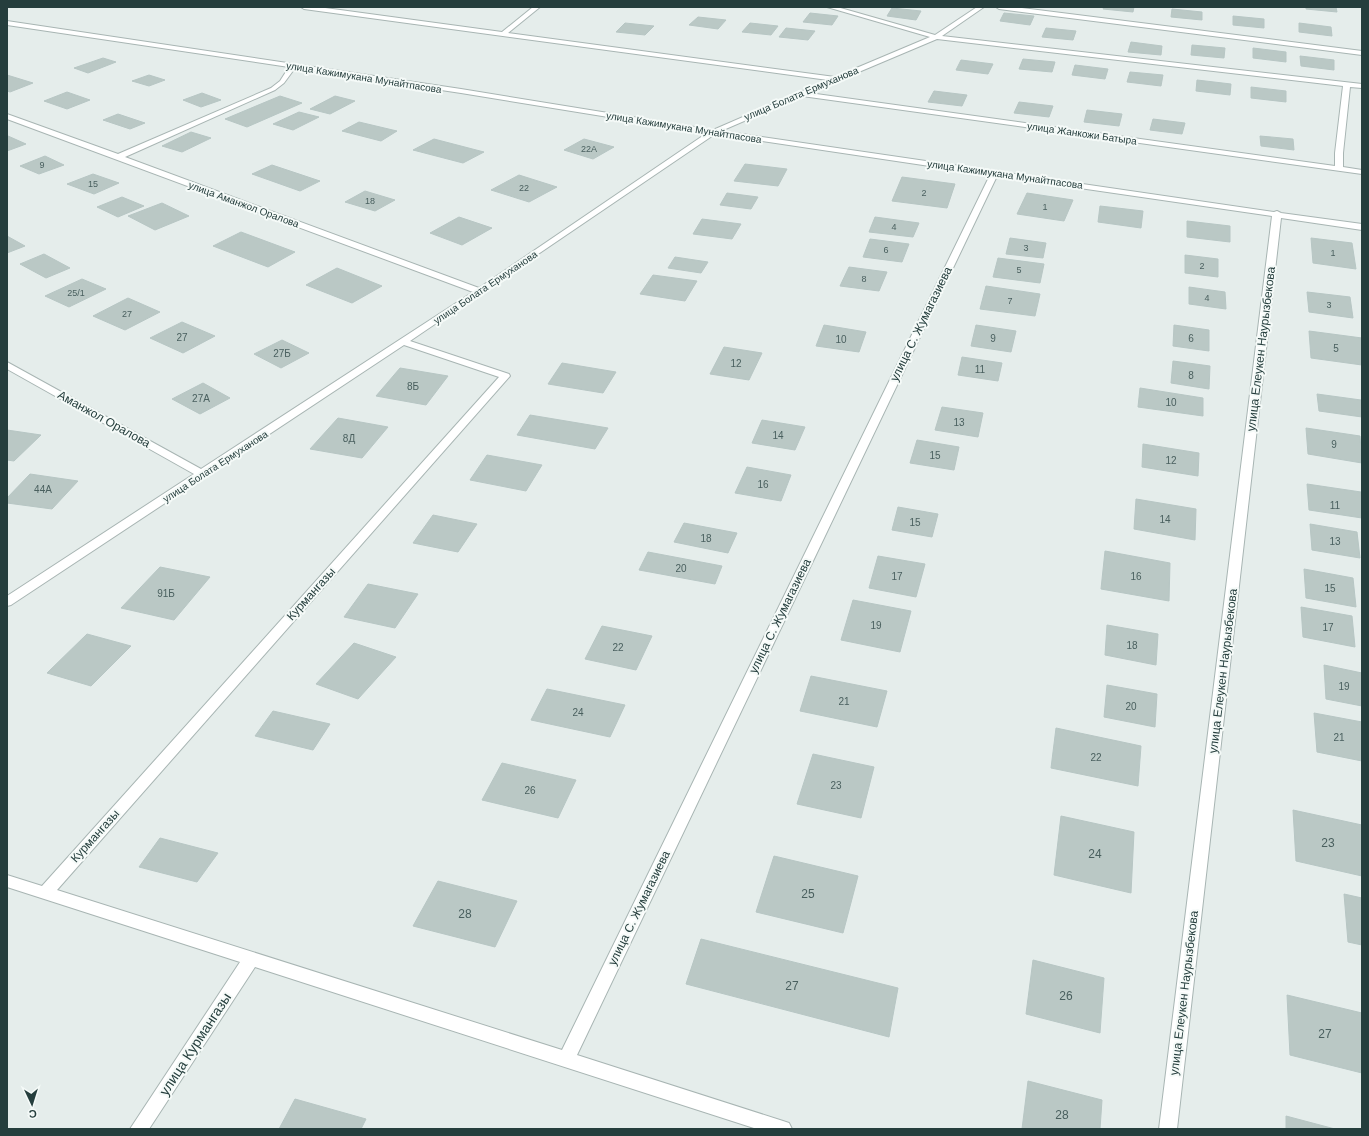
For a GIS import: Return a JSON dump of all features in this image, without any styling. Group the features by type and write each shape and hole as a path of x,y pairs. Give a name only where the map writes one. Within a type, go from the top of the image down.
{"street":[{"path":"304,7 836,79"},
{"path":"503,34 537,7"},
{"path":"830,7 936,37 1362,86"},
{"name":"улица Болата Ермуханова","path":"7,602 480,291 720,128 936,37 982,7"},
{"path":"999,7 1362,52"},
{"name":"улица Кажимукана Мунайтпасова","path":"7,23 714,132 1277,213 1362,227"},
{"path":"118,157 273,89 282,82 293,66"},
{"path":"1339,168 1339,153 1347,84"},
{"name":"улица Жанкожи Батыра","path":"801,94 1362,172"},
{"name":"улица Аманжол Оралова","path":"7,116 480,291"},
{"name":"улица С. Жумагазиева","path":"566,1060 995,172"},
{"name":"улица Елеукен Наурызбекова","path":"1168,1129 1277,213"},
{"name":"Курмангазы","path":"45,893 506,376 403,342"},
{"name":"Аманжол Оралова","path":"7,365 202,474"},
{"path":"7,881 783,1129"},
{"name":"улица Курмангазы","path":"139,1129 251,959"}],"building":[{"path":"1104,7 1134,7 1133,12 1103,9"},
{"path":"1306,7 1336,7 1337,12 1306,9"},
{"path":"892,8 921,11 916,20 887,16"},
{"path":"1172,9 1202,12 1202,20 1171,17"},
{"path":"810,13 838,16 832,25 803,22"},
{"path":"1004,13 1034,16 1030,25 1000,21"},
{"path":"1233,16 1264,19 1264,28 1233,25"},
{"path":"698,17 726,20 718,29 689,25"},
{"path":"625,23 654,26 645,35 616,32"},
{"path":"750,23 778,26 771,35 742,32"},
{"path":"1299,23 1331,27 1332,36 1299,32"},
{"path":"786,28 815,31 808,40 779,37"},
{"path":"1046,28 1076,31 1073,40 1042,37"},
{"path":"1131,42 1162,46 1161,55 1128,52"},
{"path":"1192,45 1225,48 1224,58 1191,55"},
{"path":"1253,48 1286,52 1286,62 1253,58"},
{"path":"1300,56 1334,60 1334,70 1301,66"},
{"path":"103,58 116,62 88,73 74,68"},
{"path":"1023,59 1055,62 1052,72 1019,69"},
{"path":"961,60 993,64 988,74 956,70"},
{"path":"1075,65 1108,69 1105,79 1072,75"},
{"path":"1130,72 1163,75 1161,86 1127,82"},
{"path":"7,75 33,83 10,92 7,91"},
{"path":"149,75 165,80 149,86 132,81"},
{"path":"1197,80 1231,84 1230,95 1196,91"},
{"path":"1251,87 1286,91 1286,102 1251,98"},
{"path":"934,91 967,95 962,106 928,102"},
{"path":"67,92 90,100 67,109 44,101"},
{"path":"202,93 221,100 201,107 183,100"},
{"path":"280,96 302,103 247,127 225,119"},
{"path":"335,96 355,101 330,114 310,109"},
{"path":"1019,102 1053,106 1049,117 1014,113"},
{"path":"1087,110 1122,114 1119,126 1084,122"},
{"path":"299,112 319,117 293,130 273,124"},
{"path":"118,114 145,123 130,129 103,120"},
{"path":"1153,119 1185,123 1182,134 1150,130"},
{"path":"359,122 397,131 381,141 342,131"},
{"path":"191,132 211,138 182,152 162,146"},
{"path":"8,136 26,144 7,151"},
{"path":"1260,136 1293,139 1294,150 1261,146"},
{"path":"434,139 484,152 463,163 413,150"},
{"path":"584,139 614,147 593,159 564,150"},
{"path":"45,156 64,165 39,174 20,166"},
{"path":"745,164 787,169 778,186 734,181"},
{"path":"272,165 320,181 300,191 252,174"},
{"path":"93,174 119,183 94,194 67,184"},
{"path":"519,175 557,187 529,202 491,190"},
{"path":"902,177 955,184 947,208 892,201"},
{"path":"365,191 395,200 375,211 345,202"},
{"path":"727,193 758,197 751,209 720,205"},
{"path":"1027,193 1073,200 1064,221 1017,214"},
{"path":"122,197 144,206 118,217 97,207"},
{"path":"162,203 189,216 155,230 128,216"},
{"path":"1100,206 1143,211 1141,228 1098,222"},
{"path":"459,217 492,228 462,245 430,233"},
{"path":"875,217 919,223 913,237 869,232"},
{"path":"702,219 741,224 732,239 693,234"},
{"path":"1187,221 1230,226 1230,242 1187,237"},
{"path":"241,232 295,252 268,267 213,246"},
{"path":"7,236 25,246 7,253"},
{"path":"1010,238 1046,243 1043,258 1006,254"},
{"path":"1311,238 1352,243 1356,269 1313,263"},
{"path":"870,239 909,244 902,262 863,257"},
{"path":"44,254 70,268 46,278 20,264"},
{"path":"1185,255 1218,259 1218,277 1185,273"},
{"path":"675,257 708,262 701,273 668,268"},
{"path":"998,258 1044,264 1040,283 993,277"},
{"path":"849,267 887,272 879,291 840,286"},
{"path":"337,268 382,286 352,303 306,285"},
{"path":"653,275 697,281 685,301 640,294"},
{"path":"82,279 106,289 69,307 45,296"},
{"path":"986,286 1040,294 1035,316 980,309"},
{"path":"1189,287 1225,292 1226,309 1189,304"},
{"path":"1307,292 1350,297 1353,318 1309,312"},
{"path":"128,298 160,312 125,330 93,316"},
{"path":"182,322 215,336 183,353 150,338"},
{"path":"824,325 866,332 859,352 816,346"},
{"path":"976,325 1016,331 1011,352 971,346"},
{"path":"1174,325 1209,330 1209,351 1173,346"},
{"path":"1309,331 1362,338 1362,365 1311,358"},
{"path":"282,340 309,353 281,368 254,354"},
{"path":"724,347 762,353 749,380 710,374"},
{"path":"962,357 1002,363 998,381 958,375"},
{"path":"1173,361 1210,366 1209,389 1171,383"},
{"path":"562,363 616,372 603,393 548,384"},
{"path":"400,368 448,376 426,405 376,396"},
{"path":"203,383 230,398 200,414 172,399"},
{"path":"1140,388 1203,398 1203,416 1138,407"},
{"path":"1317,394 1361,400 1362,417 1319,411"},
{"path":"942,407 983,413 978,437 935,430"},
{"path":"530,415 608,428 595,449 517,435"},
{"path":"338,418 388,427 362,458 310,449"},
{"path":"762,420 805,427 795,450 752,443"},
{"path":"1306,428 1360,436 1362,463 1308,454"},
{"path":"7,430 41,435 14,461 7,460"},
{"path":"917,440 959,447 954,470 910,463"},
{"path":"1143,444 1199,453 1198,476 1142,467"},
{"path":"487,455 542,465 526,491 470,480"},
{"path":"747,467 791,475 781,501 735,493"},
{"path":"30,474 78,481 52,509 7,503 7,498"},
{"path":"1307,484 1361,492 1362,518 1309,510"},
{"path":"1136,499 1196,509 1195,540 1134,529"},
{"path":"898,507 938,514 932,537 892,530"},
{"path":"433,515 477,524 458,552 413,543"},
{"path":"684,523 737,533 728,553 674,542"},
{"path":"1310,524 1357,532 1360,558 1312,550"},
{"path":"1105,551 1170,563 1169,601 1101,589"},
{"path":"648,552 722,566 715,584 639,570"},
{"path":"878,556 925,564 916,597 869,588"},
{"path":"160,567 210,577 174,620 121,608"},
{"path":"1304,569 1353,578 1356,607 1306,598"},
{"path":"368,584 418,594 395,628 344,617"},
{"path":"853,600 911,611 900,652 841,640"},
{"path":"1301,607 1352,616 1355,647 1303,637"},
{"path":"1107,625 1158,634 1156,665 1105,655"},
{"path":"602,626 652,636 636,670 585,659"},
{"path":"87,634 131,646 91,686 47,673"},
{"path":"354,643 396,657 358,699 316,684"},
{"path":"1324,665 1362,673 1362,706 1326,699"},
{"path":"811,676 887,691 877,727 800,711"},
{"path":"1107,685 1157,694 1155,727 1104,717"},
{"path":"547,689 625,705 610,737 531,720"},
{"path":"273,711 330,724 313,750 255,736"},
{"path":"1314,713 1362,722 1362,761 1317,752"},
{"path":"1056,728 1141,746 1138,786 1051,768"},
{"path":"813,754 874,767 861,818 797,804"},
{"path":"502,763 576,780 558,818 482,800"},
{"path":"1293,810 1362,825 1362,876 1296,861"},
{"path":"1061,816 1134,832 1131,893 1054,875"},
{"path":"160,838 218,853 197,882 139,867"},
{"path":"774,856 858,876 843,933 756,912"},
{"path":"438,881 517,901 495,947 413,926"},
{"path":"1344,894 1362,898 1362,945 1348,942"},
{"path":"701,939 898,988 889,1037 686,984"},
{"path":"1033,960 1104,978 1100,1033 1026,1014"},
{"path":"1287,995 1362,1013 1362,1073 1290,1055"},
{"path":"1028,1081 1102,1100 1100,1129 1022,1129"},
{"path":"295,1099 366,1119 361,1129 279,1129"},
{"path":"1286,1116 1335,1129 1286,1129"}]}
